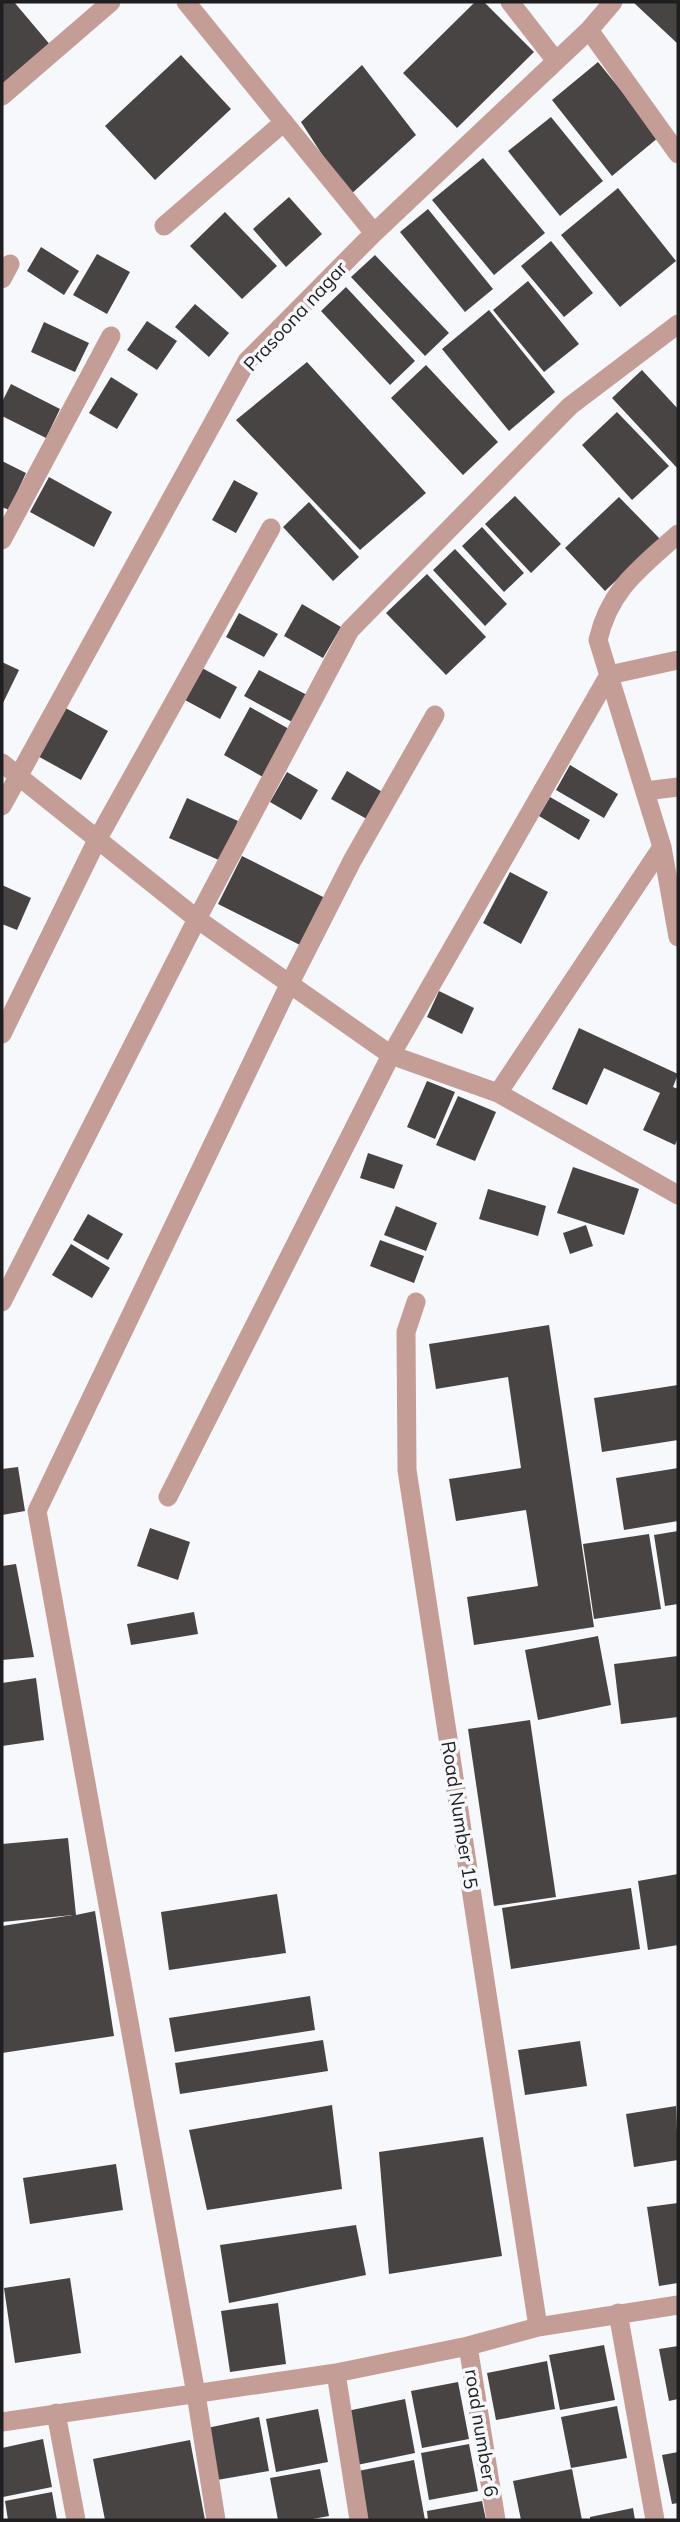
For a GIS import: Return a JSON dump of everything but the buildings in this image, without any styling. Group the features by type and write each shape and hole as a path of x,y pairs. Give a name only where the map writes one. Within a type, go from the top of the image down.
{"street":[{"path":"2,96 111,2"},
{"path":"186,2 374,233"},
{"path":"510,2 556,61"},
{"name":"Prasoona nagar","path":"2,806 10,768 247,361 374,233 589,30 613,2"},
{"path":"589,30 678,153"},
{"path":"164,226 284,122"},
{"path":"2,1302 197,919 350,630 570,406 678,324"},
{"path":"2,540 111,336"},
{"path":"2,1034 97,840 271,528"},
{"path":"678,534 638,570 604,613 598,639 662,847 678,937"},
{"path":"168,1497 391,1055 609,676 678,660"},
{"path":"216,2520 196,2394 37,1511 289,985 352,861 435,715"},
{"path":"10,768 197,919 391,1055 498,1093 678,1195"},
{"path":"645,791 678,787"},
{"path":"498,1093 662,847"},
{"name":"Road Number 15","path":"416,1302 406,1332 407,1470 538,2327"},
{"path":"2,2422 336,2373 468,2346 538,2327 678,2305"},
{"path":"618,2313 655,2520"},
{"name":"road number 6","path":"468,2346 496,2520"},
{"path":"336,2373 359,2520"},
{"path":"56,2413 76,2520"}]}
